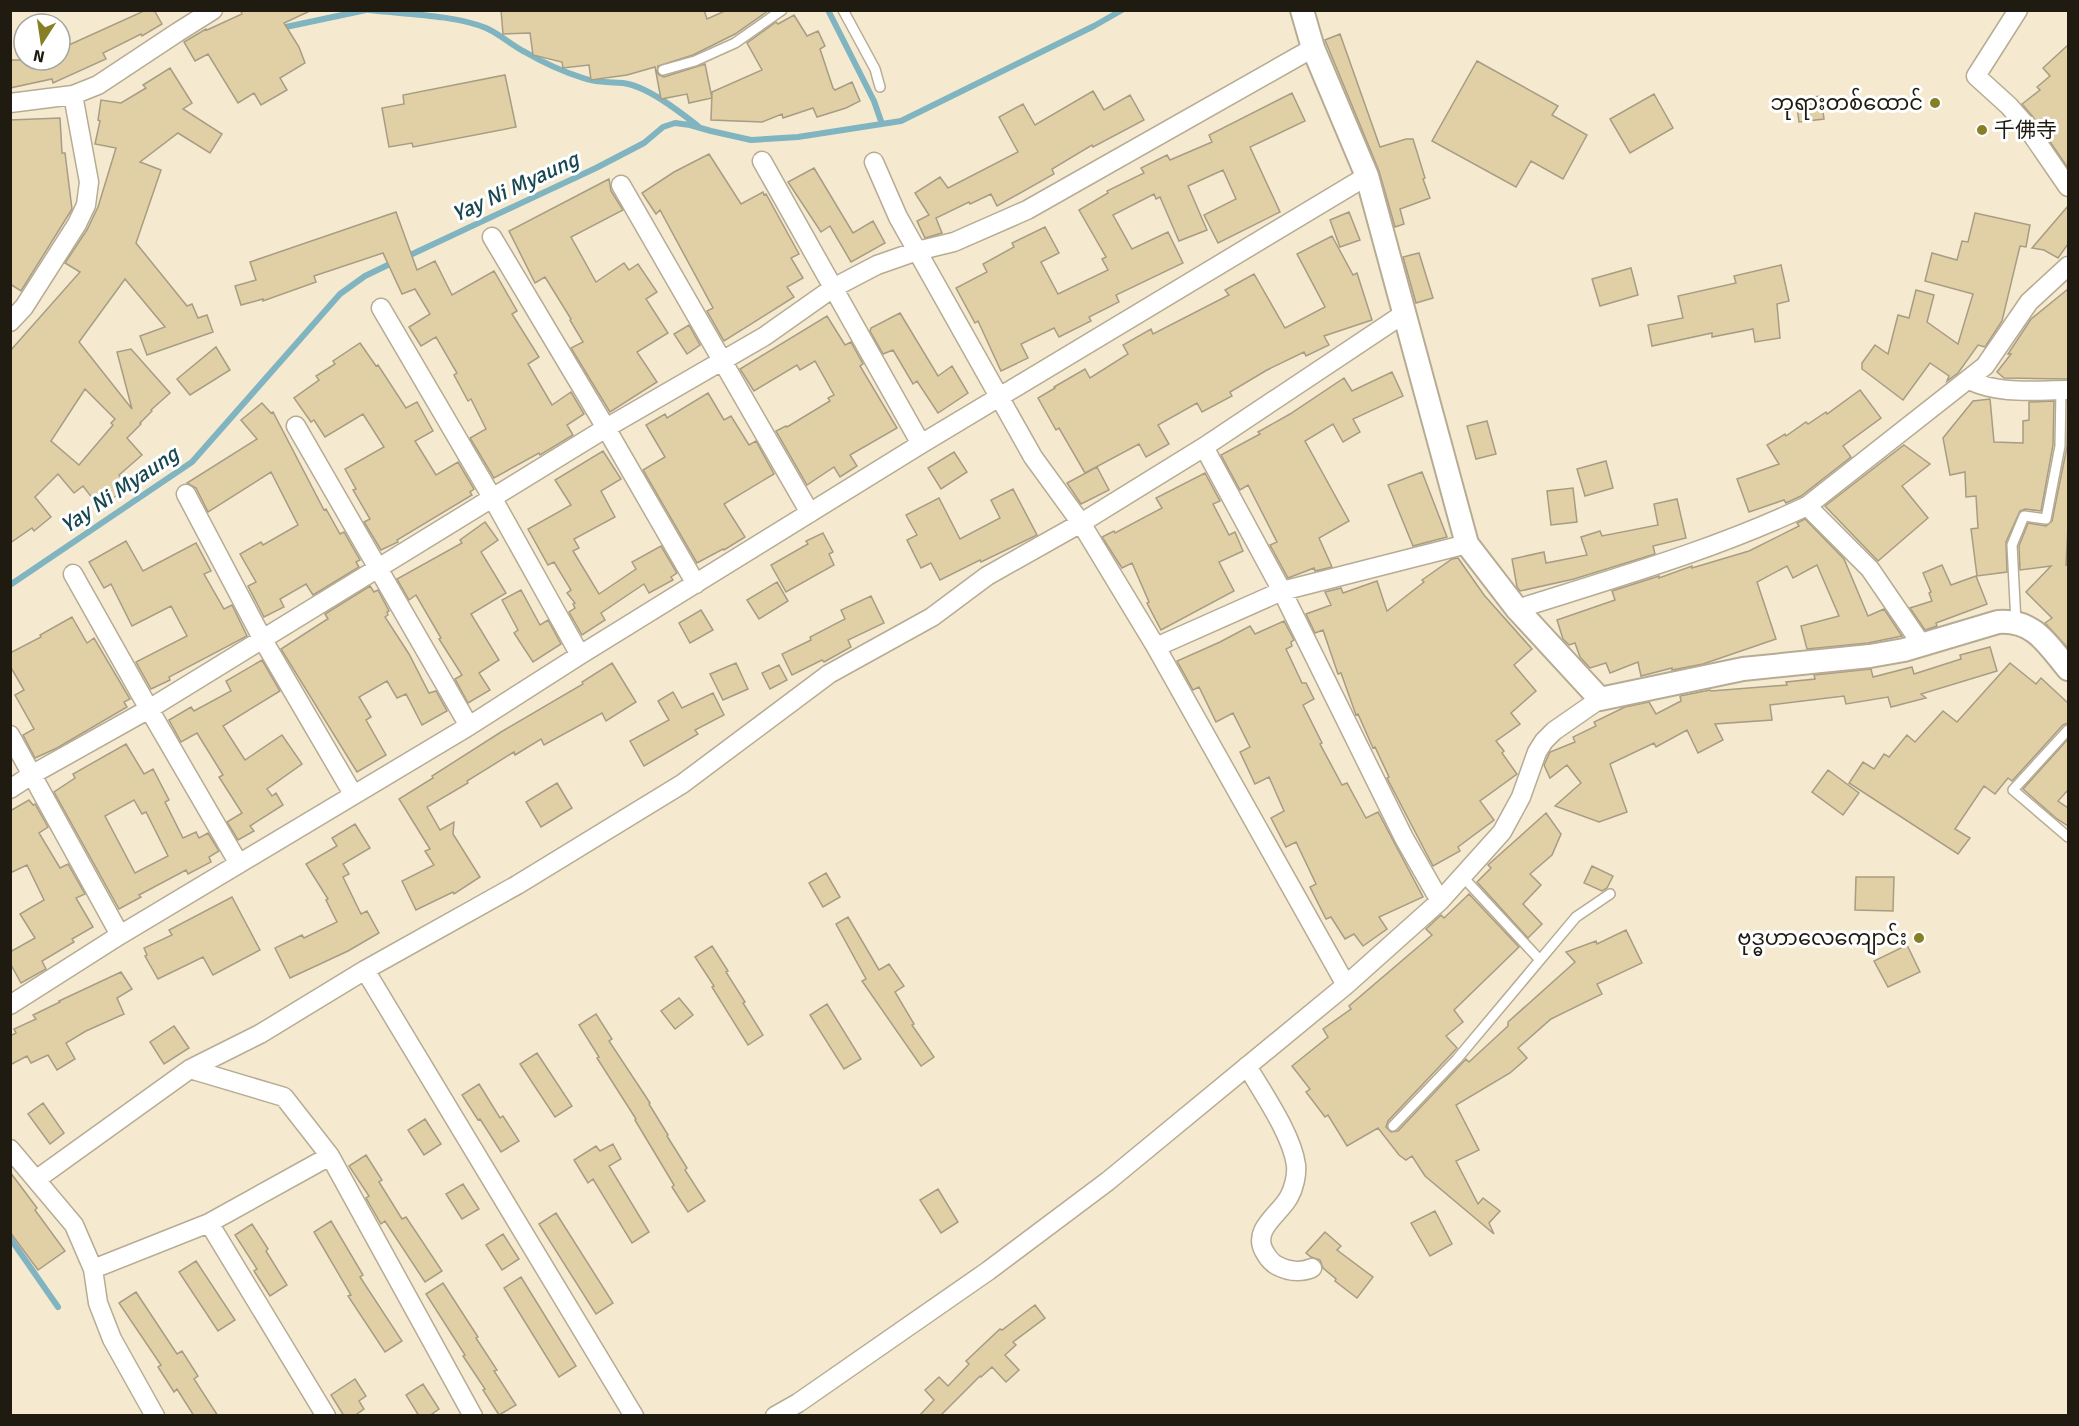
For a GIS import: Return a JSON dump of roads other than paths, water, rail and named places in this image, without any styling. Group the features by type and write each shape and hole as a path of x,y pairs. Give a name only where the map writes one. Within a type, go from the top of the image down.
{"street":[{"path":"10,103 73,95 98,85 213,10"},
{"path":"1302,10 1313,48 1367,176 1467,544 1516,609 1600,699"},
{"path":"2018,10 1976,76 2024,123 2068,187"},
{"path":"10,789 263,640 606,428 765,336 833,288 877,265 917,251 954,242 1027,210 1313,48"},
{"path":"10,322 17,301 77,225 86,205 89,182 73,95"},
{"path":"762,161 921,444"},
{"path":"874,162 898,217 1033,457 1081,523 1156,647 1346,985"},
{"path":"10,1005 120,935 469,726 921,444 1367,176"},
{"path":"621,185 810,513"},
{"path":"492,237 696,584"},
{"path":"1516,609 1658,565 1807,506 1985,366 2029,302 2068,266"},
{"path":"381,308 493,499 580,655"},
{"path":"37,1179 190,1069 260,1034 365,970 517,885 682,784 830,674 932,617 987,576 1081,523 1204,447 1405,313"},
{"path":"1969,380 1983,387 2000,391 2065,390"},
{"path":"296,426 469,726"},
{"path":"1204,447 1281,591 1404,838 1440,901"},
{"path":"186,494 263,640 353,794"},
{"path":"1807,506 1870,569 1922,645"},
{"path":"1156,647 1281,591 1467,544"},
{"path":"73,574 238,864"},
{"path":"775,1416 798,1403 988,1271 1107,1181 1346,985 1440,901 1502,832 1521,797 1537,752 1544,741 1554,731 1600,699 1743,669 1870,656 1922,645 1998,622 2016,623 2031,628 2042,637 2068,669"},
{"path":"10,735 120,935"},
{"path":"365,970 634,1416"},
{"path":"1247,1066 1272,1107 1290,1146 1296,1166 1290,1196 1269,1220 1261,1237 1262,1246 1269,1261 1280,1267 1304,1271 1311,1268"},
{"path":"190,1069 284,1097 330,1156 472,1416"},
{"path":"10,1149 74,1225 93,1269 98,1303 112,1339 155,1416"},
{"path":"93,1269 209,1223 330,1156"},
{"path":"209,1223 326,1416"}],"lane":[{"path":"663,70 695,61 735,43 782,10"},
{"path":"843,10 875,69 880,87"},
{"path":"2016,623 2012,545 2024,516 2046,519 2060,446 2065,390"},
{"path":"2068,730 2013,790 2068,837"},
{"path":"1462,876 1540,960"},
{"path":"1393,1126 1457,1059 1576,917 1610,894"}],"waterway":[{"path":"281,28 366,10"},
{"path":"369,10 459,20 486,28 532,56 568,73 593,81 623,83 642,89 663,100 698,126"},
{"path":"828,10 874,101 882,124"},
{"name":"Yay Ni Myaung","path":"406,257 596,168 644,143 663,127 675,123 690,125 751,140 798,137 901,121 1122,10"},
{"name":"Yay Ni Myaung","path":"10,585 192,462 340,294 365,276 394,262"},
{"path":"10,1238 58,1307"}],"place":[{"name":"ဘုရားတစ်ထောင်","path":"1935,103"},
{"name":"千佛寺","path":"1982,130"},
{"name":"ဗုဒ္ဓဟာလေကျောင်း","path":"1919,938"}]}
